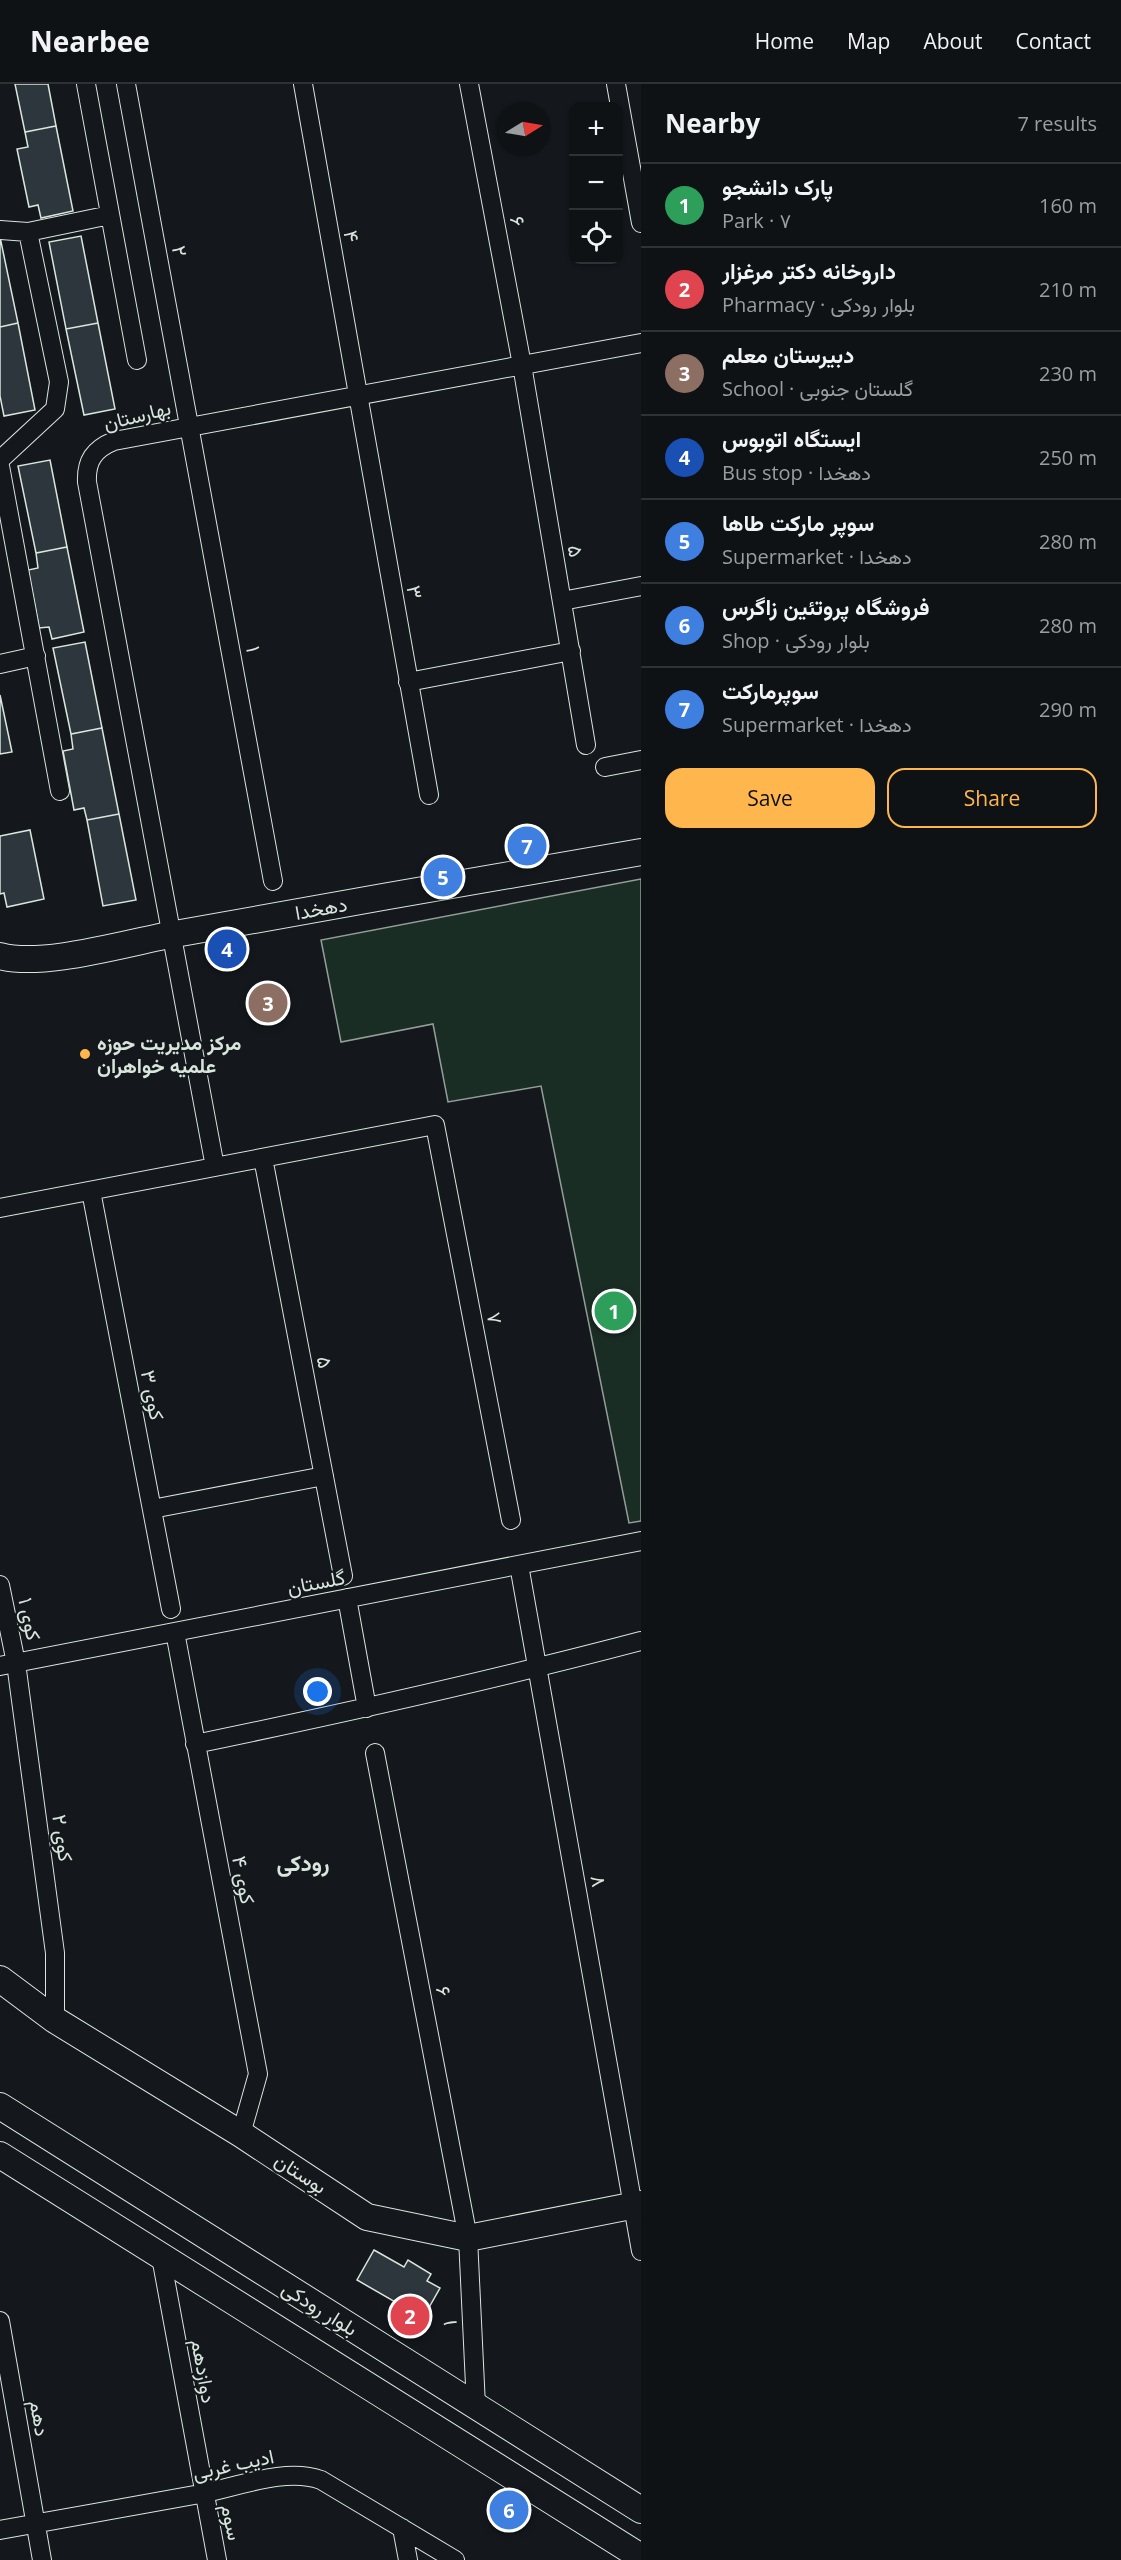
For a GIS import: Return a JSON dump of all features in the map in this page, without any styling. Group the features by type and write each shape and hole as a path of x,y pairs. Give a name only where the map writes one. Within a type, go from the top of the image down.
{"main road":[{"name":"دهخدا","path":"0,956 10,959 62,957 172,934 641,852"},
{"name":"بوستان","path":"0,1979 54,2020 241,2134 368,2217 468,2238 637,2205"},
{"name":"بلوار رودکی","path":"0,2106 641,2510"},
{"name":"بلوار رودکی","path":"0,2155 641,2557"}],"street":[{"path":"86,84 137,360"},
{"name":"۲","path":"126,84 189,426"},
{"name":"۴","path":"303,84 357,396"},
{"name":"۶","path":"469,84 522,365"},
{"path":"616,84 641,223"},
{"path":"0,230 28,232 110,216"},
{"path":"0,460 55,409 59,382 28,232"},
{"name":"بهارستان","path":"215,1167 87,472 90,458 107,444 189,426 641,343"},
{"name":"۵","path":"522,365 586,745"},
{"name":"۳","path":"357,396 429,795"},
{"name":"۱","path":"189,426 273,881"},
{"path":"0,466 60,791"},
{"path":"562,601 641,586"},
{"path":"408,682 571,651"},
{"path":"0,664 36,656"},
{"path":"605,766 641,760"},
{"name":"۷","path":"263,1158 435,1125 511,1520"},
{"path":"0,1208 263,1158"},
{"name":"۵","path":"263,1158 343,1576"},
{"name":"کوی ۳","path":"91,1191 171,1609"},
{"path":"152,1509 324,1476"},
{"name":"گلستان","path":"8,1665 641,1541"},
{"name":"۸","path":"519,1565 637,2205"},
{"name":"کوی ۱","path":"0,1585 8,1665"},
{"path":"347,1598 367,1708"},
{"name":"کوی ۴","path":"175,1632 258,2074 241,2134"},
{"path":"195,1744 367,1708 539,1668 641,1641"},
{"name":"کوی ۲","path":"8,1665 55,1953 54,2020"},
{"name":"۶","path":"375,1753 468,2238"},
{"path":"637,2205 641,2251"},
{"name":"۱","path":"468,2238 476,2406"},
{"name":"دوازدهم","path":"161,2257 203,2493"},
{"name":"دهم","path":"0,2321 42,2560"},
{"name":"ادیب غربی","path":"0,2530 290,2475 307,2474 321,2480 455,2560"},
{"name":"سوم","path":"203,2493 217,2560"},
{"path":"402,2528 408,2560"}],"green space":[{"path":"641,879 641,1521 629,1523 541,1086 448,1102 433,1024 341,1042 321,940"}],"building":[{"path":"15,84 48,84 56,126 25,132"},
{"path":"56,126 73,211 41,218 38,205 29,207 17,149 28,147 25,132"},
{"path":"81,236 98,323 66,329 49,242"},
{"path":"0,237 18,323 0,327"},
{"path":"18,323 35,410 4,416 0,396 0,327"},
{"path":"98,323 115,409 84,415 66,329"},
{"path":"50,460 67,547 36,553 18,466"},
{"path":"67,547 84,632 52,639 49,627 39,628 28,570 38,568 36,553"},
{"path":"85,642 102,728 71,734 53,648"},
{"path":"0,695 12,752 0,754"},
{"path":"102,728 119,814 87,820 84,808 74,810 63,751 73,749 71,734"},
{"path":"119,814 136,900 103,906 87,820"},
{"path":"30,830 44,899 7,907 4,893 0,894 0,836"},
{"path":"374,2250 404,2267 408,2260 431,2274 427,2281 440,2288 423,2318 357,2280"}],"place":[{"name":"سوپرمارکت","path":"527,846"},
{"name":"سوپر مارکت طاها","path":"443,877"},
{"name":"ایستگاه اتوبوس","path":"227,949"},
{"name":"دبیرستان معلم","path":"268,1003"},
{"name":"مرکز مدیریت حوزه علمیه خواهران","path":"85,1054"},
{"name":"پارک دانشجو","path":"614,1311"},
{"name":"داروخانه دکتر مرغزار","path":"410,2316"},
{"name":"فروشگاه پروتئین زاگرس","path":"509,2510"}],"district":[{"name":"رودکی","path":"303,1862"}]}
